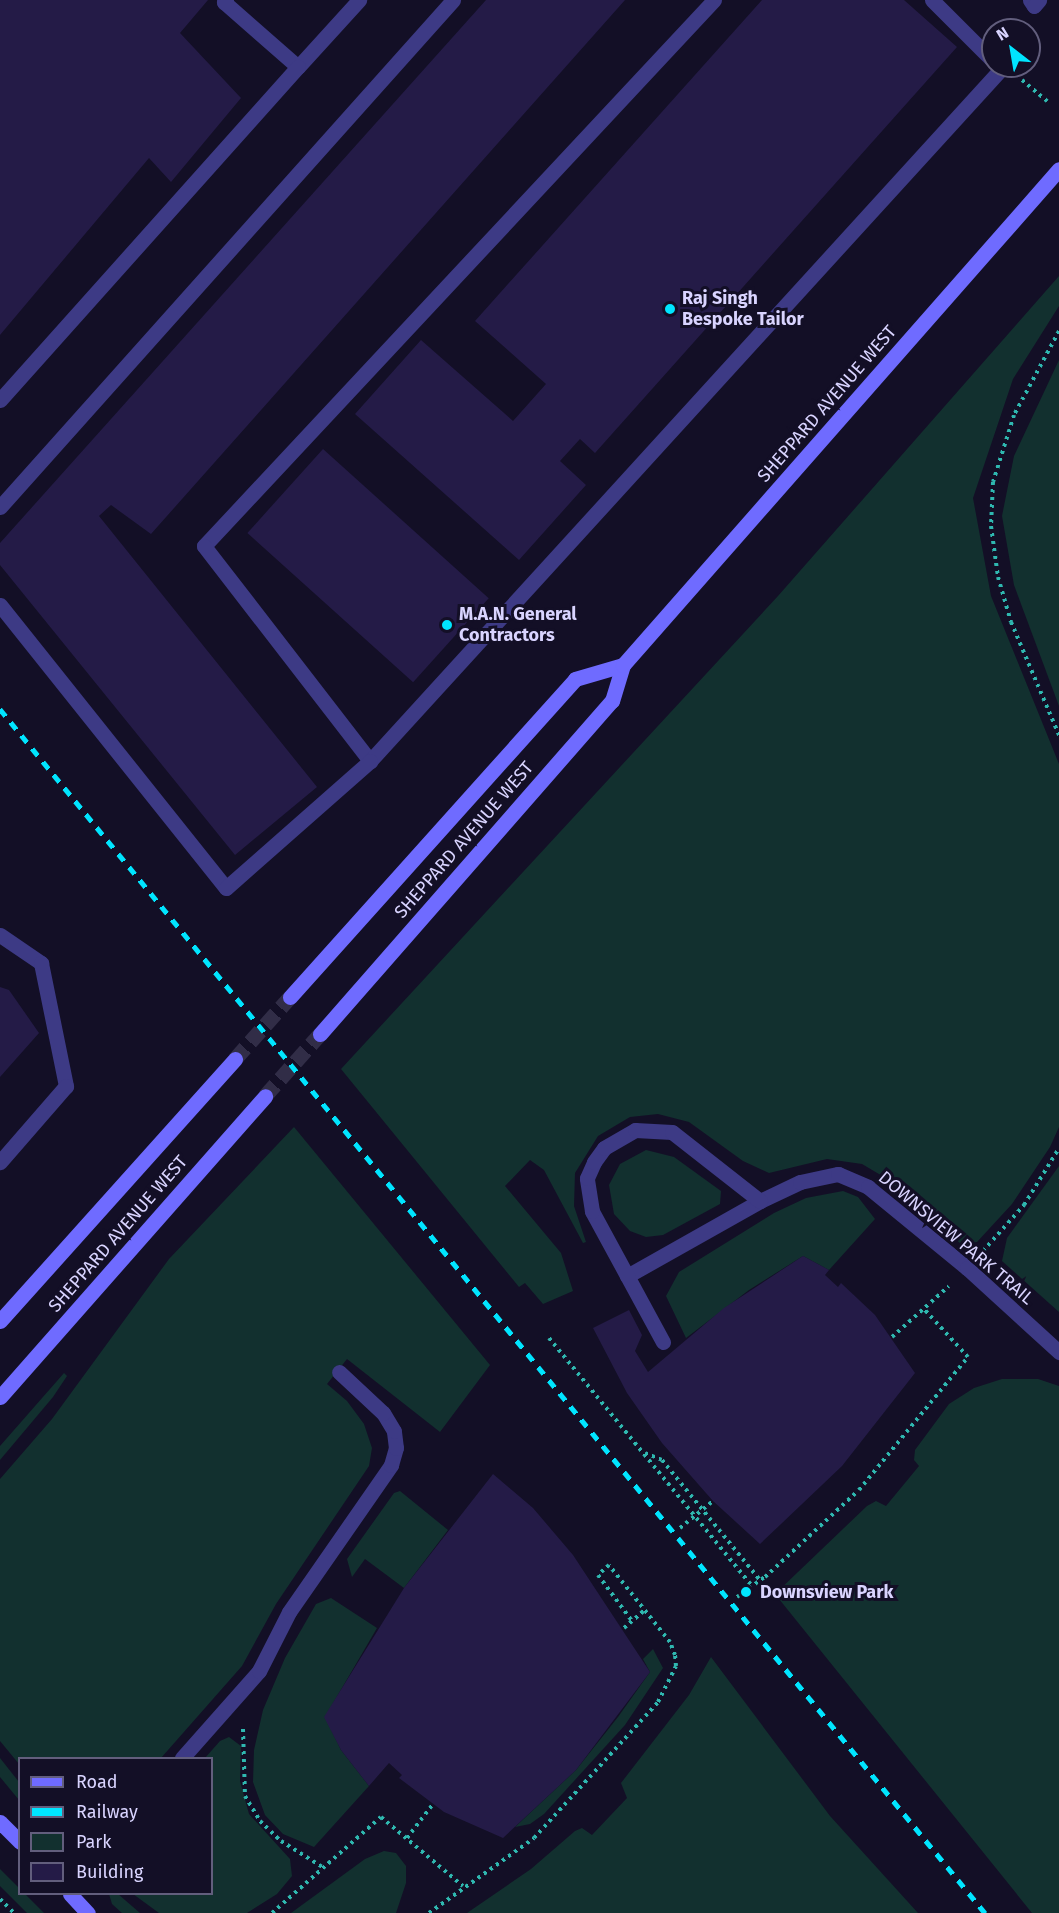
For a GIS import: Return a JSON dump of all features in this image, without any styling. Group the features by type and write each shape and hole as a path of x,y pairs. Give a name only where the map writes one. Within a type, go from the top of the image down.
{"main road":[{"name":"SHEPPARD AVENUE WEST","path":"320,1034 612,701 623,665 1059,169"},
{"name":"SHEPPARD AVENUE WEST","path":"290,997 575,679 623,665"},
{"name":"SHEPPARD AVENUE WEST","path":"0,1321 235,1059"},
{"name":"SHEPPARD AVENUE WEST","path":"0,1397 265,1096"},
{"path":"0,1822 18,1840"},
{"path":"72,1895 88,1913"}],"lane":[{"path":"226,0 224,2 298,67"},
{"path":"0,400 359,0"},
{"path":"0,507 453,0"},
{"path":"370,761 204,546 714,0"},
{"path":"932,0 981,49"},
{"path":"1030,0 1034,6 1039,0"},
{"path":"0,605 225,888 370,761 993,78"},
{"path":"0,935 41,963 66,1086 0,1162"},
{"path":"663,1342 601,1231 588,1194 587,1178 594,1162 617,1138 635,1130 672,1132 760,1201"},
{"name":"DOWNSVIEW PARK TRAIL","path":"627,1276 760,1201 800,1182 838,1174 868,1187 967,1268 1059,1352"},
{"path":"183,1757 231,1706 259,1671 289,1612 335,1544 383,1481 396,1448 394,1431 383,1413 339,1372"}],"path":[{"path":"1059,331 1014,415 993,482 991,526 998,577 1011,622 1059,735"},
{"path":"892,1337 967,1268 1024,1204 1059,1148"},
{"path":"736,1597 760,1580 859,1490 968,1357 924,1309"},
{"path":"549,1338 752,1586"},
{"path":"643,1452 662,1460 760,1580"},
{"path":"680,1528 713,1501"},
{"path":"429,1913 463,1886 534,1838 583,1789 658,1702 676,1666 675,1655 670,1642 609,1565 598,1575 632,1621"},
{"path":"624,1628 645,1610"},
{"path":"231,1706 242,1724 246,1744 245,1796 260,1821 281,1841 324,1868"},
{"path":"407,1838 433,1804"},
{"path":"272,1913 381,1817 463,1886"},
{"path":"0,1899 14,1913"}],"green space":[{"path":"1059,276 1059,306 1013,379 973,498 991,596 1059,764 1059,1127 1050,1147 1012,1204 977,1242 961,1244 884,1177 862,1164 827,1159 769,1173 743,1161 689,1122 658,1114 630,1117 598,1136 575,1173 574,1206 586,1242 583,1243 544,1170 530,1160 505,1186 561,1253 573,1291 543,1304 525,1283 519,1287 341,1069 778,596"},
{"path":"1059,360 1059,706 1014,585 1002,516 1014,456"},
{"path":"294,1127 490,1365 440,1432 347,1359 327,1384 347,1401 364,1424 372,1448 369,1466 276,1604 242,1666 162,1757 18,1757 18,1763 0,1741 0,1479 52,1419 169,1259"},
{"path":"646,1150 674,1157 721,1191 720,1204 663,1235 646,1237 630,1231 614,1214 609,1185 620,1164"},
{"path":"1059,1166 1059,1312 1002,1261 1007,1238"},
{"path":"843,1191 858,1197 875,1219 829,1270 803,1256 749,1290 686,1338 666,1296 679,1272 774,1213 806,1198"},
{"path":"64,1373 67,1376 53,1397 0,1460 0,1446"},
{"path":"1002,1379 1038,1379 1059,1386 1059,1913 1032,1913 775,1594 867,1506 876,1501 886,1506 919,1466 914,1460 915,1450 949,1404 974,1388"},
{"path":"400,1491 448,1530 404,1588 365,1559 352,1577 347,1559 394,1493"},
{"path":"331,1598 377,1628 325,1717 341,1750 369,1786 314,1847 283,1834 265,1815 253,1782 254,1750 263,1710 285,1658 316,1604"},
{"path":"653,1649 663,1668 625,1725 544,1814 530,1824 515,1827 576,1770 618,1717 650,1672 643,1659"},
{"path":"711,1657 830,1816 918,1913 467,1913 531,1869 575,1831 582,1828 592,1835 627,1798 621,1783 689,1695"},
{"path":"229,1737 241,1746 240,1781 249,1814 290,1859 292,1876 277,1894 247,1913 159,1913 134,1895 213,1895 213,1757 206,1757 220,1741"},
{"path":"0,1758 18,1781 18,1799 0,1777"},
{"path":"384,1851 396,1853 406,1866 406,1883 396,1913 291,1913 365,1859"},
{"path":"0,1869 18,1887 18,1895 26,1895 44,1913 27,1913 0,1886"},
{"path":"109,1895 119,1895 140,1913 122,1913 112,1904"}],"building":[{"path":"0,0 208,0 180,33 241,98 171,182 149,158 0,335"},
{"path":"486,0 625,0 151,534 111,505 99,516 317,787 235,855 0,565 0,543"},
{"path":"762,0 904,0 957,47 595,453 580,439 560,461 586,485 519,560 355,414 421,340 513,421 546,384 475,321"},
{"path":"323,449 489,598 413,682 247,533"},
{"path":"0,987 9,990 39,1033 0,1077"},
{"name":"Downsview Park","path":"803,1256 829,1270 825,1275 838,1287 841,1283 875,1315 915,1373 842,1466 760,1544 713,1501 662,1443 627,1393 593,1328 629,1310 642,1335 635,1351 648,1372 724,1308"},
{"path":"493,1474 533,1508 573,1555 650,1672 576,1770 503,1838 444,1812 399,1778 402,1775 389,1763 369,1786 341,1750 324,1717 404,1588"}],"tunnel":[{"path":"235,1059 290,997"},
{"path":"265,1096 320,1034"}],"railway":[{"path":"0,709 985,1913"}],"place":[{"name":"Raj Singh Bespoke Tailor","path":"670,309"},
{"name":"M.A.N. General Contractors","path":"447,625"},
{"name":"Downsview Park","path":"746,1592"}]}
